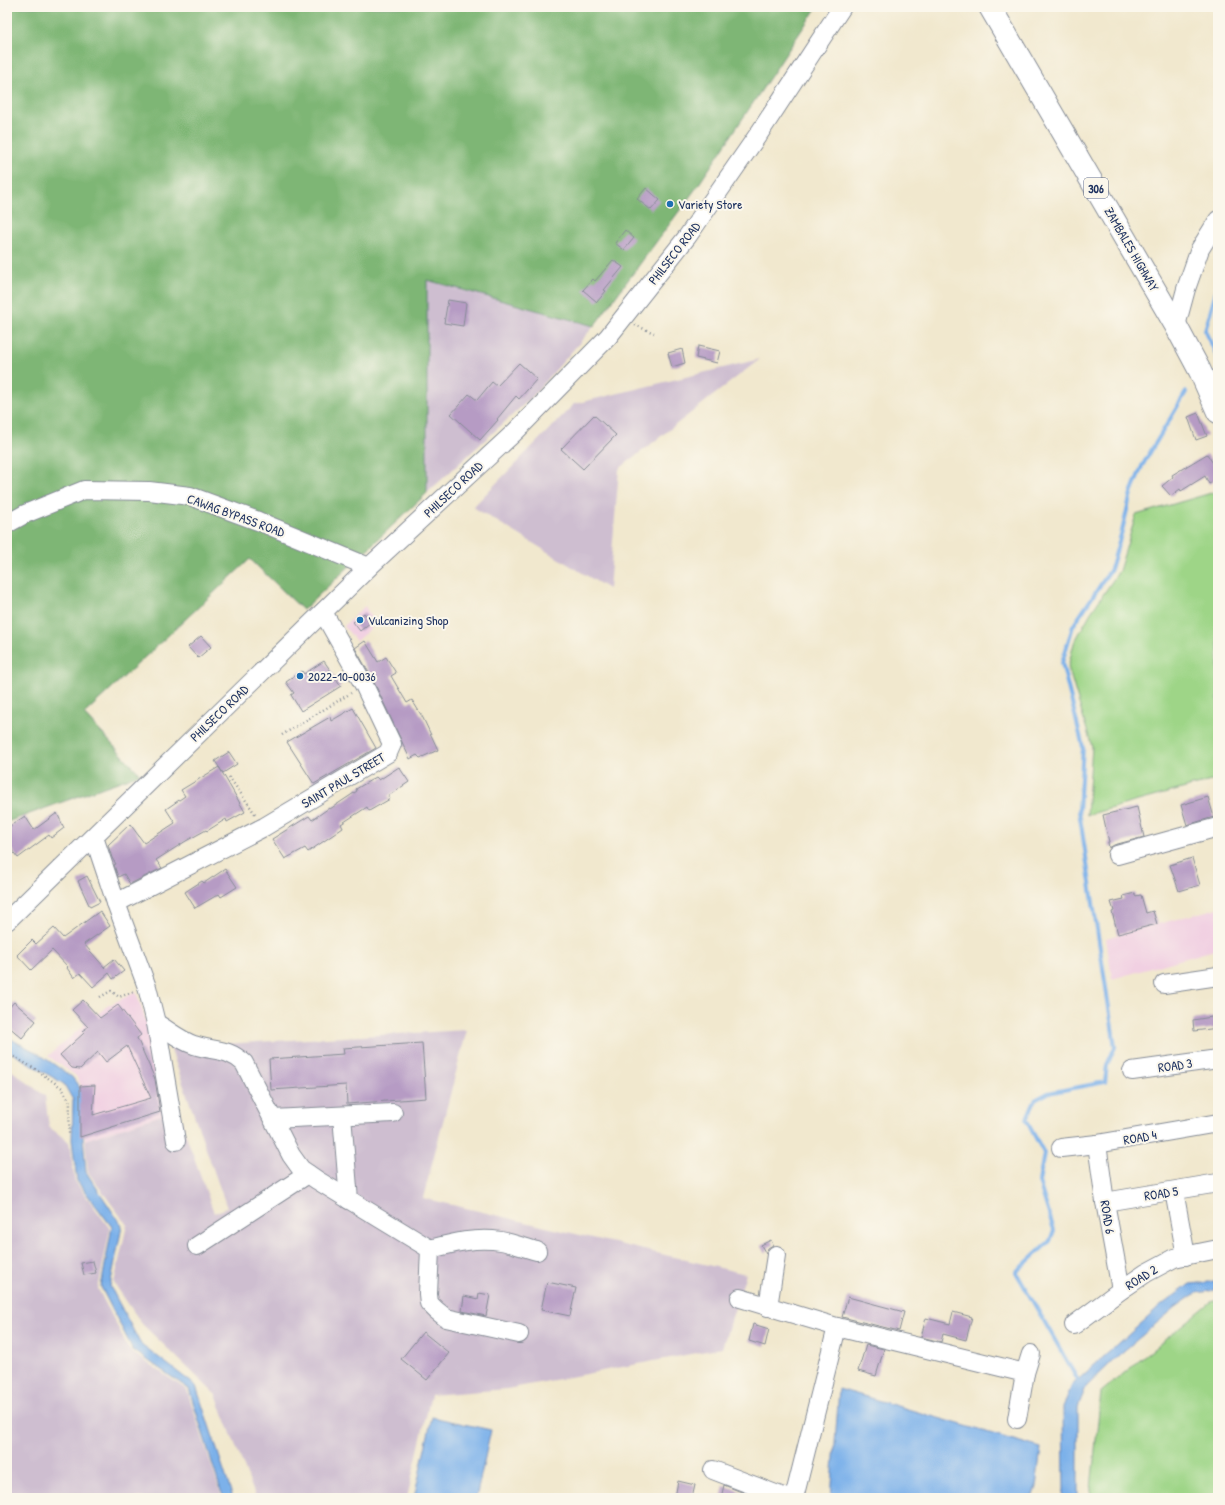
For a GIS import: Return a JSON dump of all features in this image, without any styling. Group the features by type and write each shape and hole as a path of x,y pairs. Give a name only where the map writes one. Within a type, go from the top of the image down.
{"main road":[{"name":"ZAMBALES HIGHWAY","path":"990,7 1176,326 1200,371 1218,412"}],"street":[{"name":"PHILSECO ROAD","path":"7,921 369,567 516,431 608,337 687,237 760,132 842,7"},
{"path":"1176,326 1186,288 1200,249 1218,220"},
{"name":"CAWAG BYPASS ROAD","path":"7,524 25,514 84,490 149,491 190,496 258,521 369,567"},
{"name":"SAINT PAUL STREET","path":"264,827 388,752 392,744 364,685 323,612"},
{"path":"1117,855 1218,826"},
{"path":"116,903 264,827"},
{"path":"94,837 116,903 147,987 156,1023 176,1141"},
{"path":"1164,984 1218,976"},
{"path":"156,1023 186,1042 235,1055 244,1063 291,1155 301,1169 430,1249 458,1242 485,1240 502,1241 537,1251"},
{"name":"ROAD 3","path":"1132,1071 1218,1059"},
{"path":"273,1119 393,1113"},
{"path":"342,1116 349,1200"},
{"name":"ROAD 4","path":"1061,1148 1097,1144 1218,1123"},
{"name":"ROAD 6","path":"1097,1144 1105,1202 1121,1290"},
{"path":"197,1246 308,1174"},
{"name":"ROAD 5","path":"1105,1202 1218,1184"},
{"path":"1174,1191 1186,1256"},
{"path":"430,1249 428,1294 430,1303 436,1310 446,1318 519,1334"},
{"name":"ROAD 2","path":"1074,1325 1146,1273 1174,1258 1218,1249"},
{"path":"768,1307 776,1255"},
{"path":"740,1298 836,1327 1025,1373"},
{"path":"794,1498 836,1327"},
{"path":"1017,1419 1025,1373 1031,1354"},
{"path":"713,1470 786,1498"}],"path":[{"path":"282,735 364,685"},
{"path":"229,777 264,827"},
{"path":"100,997 111,991 119,998 147,987"},
{"path":"7,1053 37,1070 62,1088 70,1102 69,1135"}],"shaded area":[{"path":"426,280 594,326 532,397 427,493"},
{"path":"760,359 619,469 609,589 473,507 574,404"},
{"path":"365,606 375,625 356,641 344,626"},
{"path":"1218,908 1218,949 1112,979 1106,938"},
{"path":"136,992 177,1110 85,1140 84,1091 76,1076 48,1056 107,1006"},
{"path":"467,1030 423,1198 746,1274 722,1348 507,1389 431,1395 407,1498 256,1498 216,1395 142,1324 114,1283 127,1225 88,1172 85,1140 177,1110 214,1213 227,1208 170,1047"},
{"path":"7,1067 45,1096 49,1127 69,1142 75,1181 110,1229 98,1289 130,1351 187,1390 222,1498 7,1498"}],"green space":[{"path":"7,7 817,7 697,187 594,326 427,280 427,493 303,610 250,559 84,714 140,774 7,822"},
{"path":"1218,491 1218,779 1087,815 1092,747 1068,667 1074,643 1090,614 1119,571 1136,515"},
{"path":"1218,1300 1218,1498 1090,1498 1101,1392 1211,1302"}],"water":[{"path":"7,1037 39,1054 72,1077 84,1094 83,1137 86,1172 122,1226 110,1286 140,1343 196,1386 233,1498 224,1498 221,1491 189,1389 133,1350 101,1287 112,1227 77,1181 72,1140 73,1100 64,1084 7,1050"},
{"path":"1218,1281 1218,1290 1196,1293 1176,1307 1120,1354 1086,1387 1078,1407 1078,1498 1063,1498 1063,1407 1072,1385 1163,1304 1190,1284"},
{"path":"839,1389 1041,1448 1036,1487 1032,1498 831,1498"},
{"path":"432,1417 491,1430 476,1498 414,1498"}],"building":[{"path":"646,188 660,200 651,210 637,199"},
{"path":"625,230 634,238 624,250 615,243"},
{"path":"613,260 623,267 604,290 606,291 597,302 583,290 593,279 595,281"},
{"path":"448,300 466,303 463,326 444,323"},
{"path":"698,346 720,351 717,363 696,358"},
{"path":"682,349 685,363 672,367 668,353"},
{"path":"519,363 537,379 519,399 516,396 497,419 498,420 480,440 451,414 469,394 477,400 492,382 497,386"},
{"path":"1198,413 1207,436 1196,440 1188,417"},
{"path":"594,415 616,435 583,469 561,449"},
{"path":"1207,454 1218,471 1218,479 1209,484 1205,476 1181,491 1180,489 1171,496 1162,486 1173,477 1172,475"},
{"path":"364,613 371,622 360,631 353,622"},
{"path":"201,636 211,647 198,658 188,647"},
{"path":"365,641 378,662 386,657 396,673 391,676 407,703 412,700 423,718 438,750 420,758 417,755 410,759 373,680 355,648"},
{"path":"324,661 341,686 301,711 291,695 294,693 286,682 302,671 304,674"},
{"path":"353,708 376,748 314,784 287,742 330,717 331,721"},
{"path":"229,752 237,764 223,773 215,761"},
{"path":"219,767 245,812 227,822 226,819 207,831 206,830 186,841 156,860 162,868 130,884 124,874 118,877 114,865 116,864 112,858 108,845 130,824 144,843 175,823 166,809 185,796 181,790"},
{"path":"399,767 409,782 388,796 390,799 369,811 367,807 341,824 343,828 308,852 305,848 285,859 272,839 309,816 312,820 357,791 356,789 376,777 379,780"},
{"path":"1208,797 1214,817 1187,825 1181,805"},
{"path":"1137,807 1144,837 1114,845 1109,848 1103,815"},
{"path":"57,813 64,828 51,838 49,835 18,858 7,844 7,828 25,816 34,830"},
{"path":"1192,858 1200,885 1179,891 1170,865"},
{"path":"225,869 237,887 221,897 219,894 195,908 185,892 202,881 204,883"},
{"path":"87,876 100,902 90,907 78,881"},
{"path":"1135,893 1135,896 1141,895 1146,913 1153,911 1157,924 1118,934 1111,902 1124,899 1123,896"},
{"path":"100,911 110,926 84,944 104,967 114,959 124,971 113,979 109,973 93,987 80,973 74,978 67,968 68,967 52,950 31,970 17,955 32,940 36,944 54,928 63,938"},
{"path":"83,1000 100,1018 118,1005 141,1035 137,1038 155,1079 160,1112 80,1137 80,1086 95,1085 93,1115 151,1098 127,1046 106,1062 98,1052 80,1069 72,1068 60,1055 84,1033 82,1031 88,1027 72,1010"},
{"path":"14,1002 36,1021 22,1038 7,1025 7,1010"},
{"path":"1218,1016 1218,1028 1194,1031 1193,1020"},
{"path":"422,1043 426,1098 347,1104 346,1085 271,1090 269,1059 344,1054 343,1048"},
{"path":"771,1240 773,1245 768,1248 766,1254 761,1245"},
{"path":"93,1261 96,1273 84,1275 81,1263"},
{"path":"547,1282 576,1288 570,1316 541,1310"},
{"path":"479,1293 490,1295 486,1316 462,1311 464,1296 478,1299"},
{"path":"848,1297 904,1312 899,1331 842,1317"},
{"path":"953,1312 972,1317 966,1340 943,1334 941,1342 921,1337 926,1318 950,1324"},
{"path":"753,1324 769,1329 765,1346 749,1341"},
{"path":"423,1332 449,1353 427,1380 401,1359"},
{"path":"866,1345 884,1349 876,1376 858,1371"},
{"path":"678,1481 695,1485 692,1498 675,1498"},
{"path":"724,1485 744,1493 743,1498 721,1498"}],"waterway":[{"path":"1218,285 1205,331 1218,358"},
{"path":"1080,1384 1016,1272 1050,1241 1054,1230 1039,1182 1044,1153 1026,1120 1035,1100 1048,1093 1105,1082 1107,1065 1115,1047 1079,811 1083,747 1062,663 1073,626 1111,569 1131,493 1142,466 1186,392"}],"place":[{"name":"Variety Store","path":"670,204"},
{"name":"Vulcanizing Shop","path":"360,620"},
{"name":"2022-10-0036","path":"300,676"}]}
